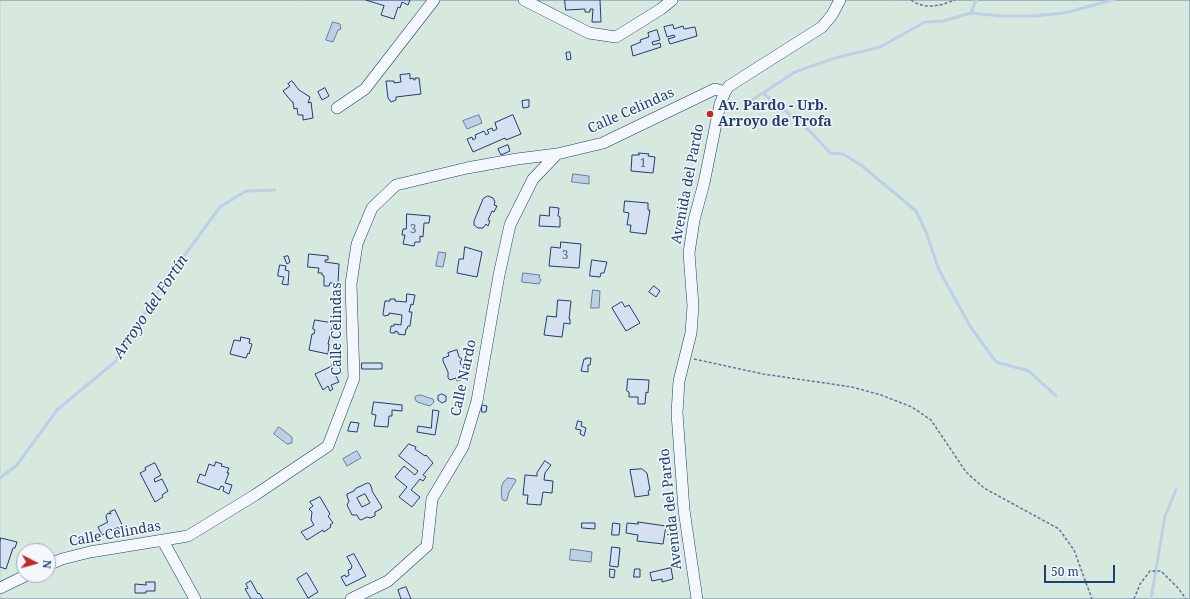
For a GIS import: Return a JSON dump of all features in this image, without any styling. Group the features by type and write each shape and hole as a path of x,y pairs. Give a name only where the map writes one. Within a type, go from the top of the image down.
{"street":[{"path":"337,108 365,88 434,0"},
{"path":"524,0 589,33 616,37 661,9 672,0"},
{"name":"Avenida del Pardo","path":"697,599 684,510 677,413 679,380 691,333 693,306 689,253 694,220 704,184 720,104 729,86 736,80 822,28 832,15 840,0"},
{"name":"Calle Celindas","path":"56,562 90,552 188,536 255,495 328,446 354,378 351,284 357,244 372,208 396,185 467,168 557,154 603,142 715,89 725,92"},
{"name":"Calle Nardo","path":"352,599 388,581 427,546 432,499 463,447 477,401 499,275 510,225 533,179 557,154"},
{"path":"163,541 195,599"},
{"path":"0,588 16,580"}],"path":[{"path":"911,0 918,5 939,6 956,0"},
{"path":"684,357 729,368 852,387 881,395 912,407 931,420 966,472 984,488 1059,529 1074,550 1092,599"},
{"path":"1134,599 1140,584 1150,571 1161,571 1178,588 1186,599"}],"shaded area":[{"path":"0,0 1190,0 1190,599 0,599"}],"water":[{"path":"333,22 340,24 341,29 338,30 333,42 326,40"},
{"path":"479,115 482,123 467,129 463,121"},
{"path":"573,174 589,176 589,184 572,182"},
{"path":"439,252 446,253 443,267 436,266"},
{"path":"523,273 540,275 539,277 541,280 539,284 522,282"},
{"path":"593,290 600,291 599,308 591,308"},
{"path":"419,395 433,399 434,402 430,406 417,402 415,397"},
{"path":"279,427 292,437 292,443 287,444 274,434"},
{"path":"357,451 361,458 347,466 343,459"},
{"path":"508,478 515,479 516,481 509,492 507,500 504,501 501,493 502,487 505,480"},
{"path":"571,549 592,552 591,562 570,560"}],"building":[{"path":"366,0 410,0 408,5 402,2 400,8 398,7 394,19 381,15 384,6"},
{"path":"565,0 600,0 601,22 592,22 593,9 590,9 590,12 585,12 585,9 566,10"},
{"path":"673,25 674,29 683,26 684,29 695,27 697,36 670,44 668,39 675,37 674,35 667,37 664,27"},
{"path":"657,30 660,40 652,42 653,45 660,43 661,47 633,56 631,46 641,42 640,40 649,37 648,33"},
{"path":"570,52 571,59 567,60 566,53"},
{"path":"410,74 410,79 413,78 415,80 415,78 419,78 421,94 396,97 396,100 391,102 388,98 386,81 394,81 394,83 401,82 400,75"},
{"path":"292,81 299,90 310,97 308,103 311,102 313,118 303,120 303,115 298,115 297,108 294,109 293,102 283,91 290,86 288,84"},
{"path":"325,88 329,96 322,100 318,92"},
{"path":"529,100 529,107 523,108 522,101"},
{"path":"513,115 521,134 506,140 505,138 473,152 467,139 472,137 473,140 476,138 475,135 484,131 486,135 489,133 487,130 492,128 493,131 497,129 495,123"},
{"path":"508,145 510,151 501,155 498,149"},
{"path":"639,153 649,154 648,156 655,157 653,173 631,171 632,155 639,155"},
{"path":"488,196 493,198 495,202 494,205 497,206 494,212 492,211 488,220 490,221 488,226 486,224 483,228 478,228 474,225 474,221 483,199"},
{"path":"625,201 648,203 648,210 650,210 646,234 630,232 631,225 627,225 629,213 624,212"},
{"path":"550,207 559,208 558,216 560,217 560,227 539,226 540,215 549,216"},
{"path":"407,214 430,216 429,223 424,223 423,237 420,236 420,242 415,242 414,246 403,244 405,235 402,235 403,229 406,229"},
{"path":"561,242 581,244 579,268 549,266 551,247 560,248"},
{"path":"465,247 482,252 477,277 457,273 459,259 463,259"},
{"path":"309,254 328,256 328,260 325,260 325,262 339,264 338,283 330,283 329,286 324,286 324,276 322,273 318,273 319,268 308,267"},
{"path":"288,256 290,262 287,264 284,257"},
{"path":"592,260 607,262 604,273 601,273 600,277 590,276"},
{"path":"280,265 286,266 285,270 289,271 288,285 282,284 284,277 278,276"},
{"path":"654,286 660,291 656,297 649,292"},
{"path":"407,294 415,295 413,305 411,304 409,312 412,312 410,326 406,329 405,335 398,334 398,332 395,331 395,333 391,333 391,326 394,326 394,324 401,325 402,315 389,313 389,315 384,316 385,301 395,299 395,301 406,302"},
{"path":"558,300 571,301 569,319 570,324 564,323 562,337 544,335 547,316 556,317"},
{"path":"622,302 625,307 629,305 640,323 626,331 612,308"},
{"path":"315,320 333,323 328,344 328,354 309,350 312,334 314,334 315,330 313,329"},
{"path":"241,337 250,339 249,343 252,344 246,358 230,354 234,340 240,341"},
{"path":"457,350 459,357 462,359 460,362 462,367 465,368 463,371 465,378 457,381 456,378 450,380 448,378 448,372 443,358 449,356 448,353"},
{"path":"591,358 590,365 588,365 588,372 581,371 584,359"},
{"path":"336,363 342,373 336,376 339,382 331,385 333,389 330,391 328,386 323,390 315,374"},
{"path":"362,363 382,363 382,369 362,369"},
{"path":"628,379 649,380 645,404 638,404 638,397 629,397 629,392 627,391"},
{"path":"442,394 446,396 446,401 442,403 438,400 438,396"},
{"path":"374,402 402,405 402,411 392,410 392,416 389,416 388,427 374,426 376,415 372,414"},
{"path":"482,405 487,406 486,412 482,412"},
{"path":"433,410 439,411 435,435 417,432 418,426 431,428"},
{"path":"578,421 582,422 581,426 586,428 584,436 580,434 581,430 576,429"},
{"path":"351,422 359,423 357,432 348,431"},
{"path":"409,444 416,447 415,449 425,456 426,455 433,463 423,475 426,477 423,481 420,479 411,490 420,497 412,507 399,497 407,487 395,477 404,466 415,475 418,471 399,456"},
{"path":"545,461 551,465 545,473 544,480 553,481 552,493 543,492 541,505 527,504 528,495 523,495 525,475 537,476 537,473"},
{"path":"216,462 222,464 221,466 229,468 227,473 229,473 225,483 232,485 229,494 223,491 224,487 221,486 219,490 197,482 200,474 205,476 209,464 214,466"},
{"path":"155,463 161,475 154,479 155,482 162,479 168,491 162,495 163,497 155,502 140,473 146,470 145,468"},
{"path":"642,469 647,473 650,490 648,491 649,495 635,497 630,470"},
{"path":"368,483 370,484 372,491 382,507 375,512 375,516 370,518 367,517 361,520 357,515 352,515 347,505 349,501 347,494","holes":["365,494 370,503 362,507 357,498"]},
{"path":"320,497 330,514 328,516 333,523 330,525 331,527 324,532 323,530 307,540 301,532 314,525 311,520 312,512 309,509 313,506 310,502"},
{"path":"115,510 123,527 119,529 119,527 102,535 98,527 108,522 106,516 108,513 111,514 110,512"},
{"path":"638,522 666,526 663,544 637,541 638,535 626,533 627,523 638,524"},
{"path":"582,523 595,523 595,529 582,528"},
{"path":"613,523 620,524 619,535 612,535"},
{"path":"1,538 17,542 15,548 13,548 6,569 0,567"},
{"path":"612,547 620,548 618,567 610,566"},
{"path":"354,554 366,576 346,586 341,577 345,575 346,577 349,575 348,570 351,569 352,566 347,557"},
{"path":"671,568 673,579 662,582 662,579 652,581 650,573"},
{"path":"610,569 615,570 614,578 610,577"},
{"path":"635,569 640,569 640,577 634,577"},
{"path":"307,573 318,592 308,598 297,579"},
{"path":"251,581 258,594 259,593 263,599 251,599 245,589 248,588 246,584"},
{"path":"146,582 155,582 155,591 135,593 135,584 146,585"},
{"path":"406,587 411,599 401,599 398,590"}],"waterway":[{"path":"971,13 976,0"},
{"name":"Arroyo del Fortín","path":"746,104 795,72 835,58 880,47 925,22 943,21 971,13 1001,16 1034,16 1064,13 1113,0"},
{"path":"763,93 810,131 830,153 843,154 861,165 916,211 926,232 939,270 970,326 996,362 1029,371 1056,396"},
{"name":"Arroyo del Fortín","path":"0,478 17,465 57,410 116,361 157,293 220,207 246,191 275,190"},
{"path":"1151,599 1165,516 1176,490"}],"place":[{"name":"Av. Pardo - Urb. Arroyo de Trofa","path":"710,114"}]}
